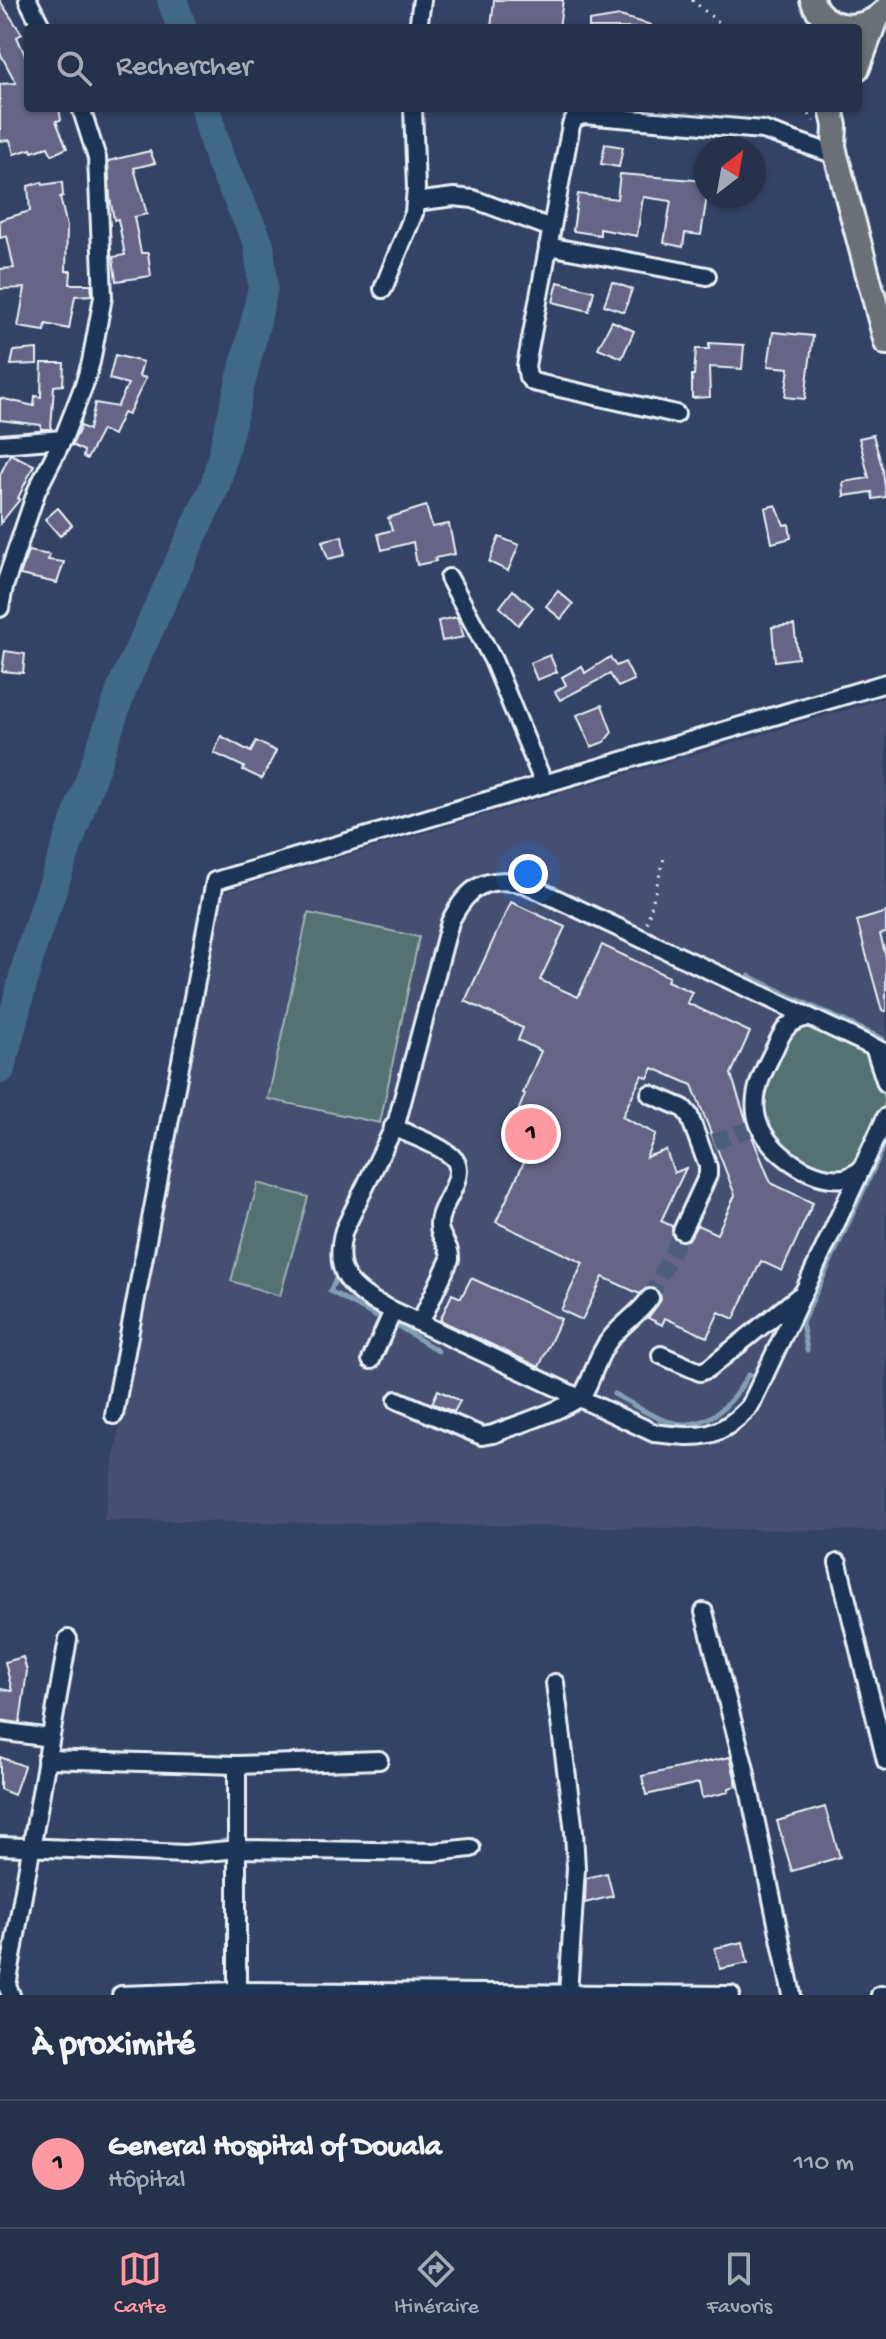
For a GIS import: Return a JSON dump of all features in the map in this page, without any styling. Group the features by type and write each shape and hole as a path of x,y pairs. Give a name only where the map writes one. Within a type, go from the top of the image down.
{"main road":[{"path":"814,11 838,24"},
{"path":"862,25 881,14"},
{"path":"862,59 881,14"},
{"path":"837,114 834,146 880,305 886,343"}],"street":[{"path":"28,0 40,24"},
{"path":"419,24 422,0"},
{"path":"0,608 4,587 37,490 63,439 91,362 103,297 97,158 82,112"},
{"path":"383,289 414,213 413,112"},
{"path":"676,414 533,382 528,377 526,366 551,228 571,125 575,118 584,115 763,130 836,155"},
{"path":"415,202 454,197 473,199 551,228"},
{"path":"548,246 707,276"},
{"path":"0,444 63,439"},
{"path":"449,578 493,660 544,784"},
{"path":"114,1415 215,881 886,683"},
{"path":"886,1083 880,1050 525,884 500,881 486,884 465,896 450,922 393,1127 344,1230 339,1247 342,1272 359,1292 393,1311 654,1433 700,1436 719,1431 734,1423 750,1406 886,1117"},
{"path":"809,1017 797,1019 786,1028 761,1077 756,1098 755,1127 782,1156 806,1169 834,1178 846,1178 861,1170"},
{"path":"650,1094 683,1108 707,1154 708,1175 682,1231"},
{"path":"393,1127 447,1153 455,1160 458,1169 457,1181 439,1219 438,1229 451,1250 450,1259 420,1323"},
{"path":"661,1355 700,1372 708,1369 804,1293"},
{"path":"397,1400 482,1436 493,1434 582,1397 603,1348 650,1298"},
{"path":"371,1360 393,1311"},
{"path":"838,1563 886,1761"},
{"path":"704,1612 744,1765 792,1995"},
{"path":"11,1995 7,1986 68,1639"},
{"path":"555,1683 575,1844 568,1994"},
{"path":"0,1731 50,1738"},
{"path":"46,1759 237,1765 379,1760"},
{"path":"237,1765 237,1991"},
{"path":"0,1846 185,1854 239,1849 434,1852 471,1848"},
{"path":"121,1995 237,1991 731,1995"},
{"path":"880,1995 886,1995"}],"path":[{"path":"692,0 720,24"},
{"path":"643,938 664,858"}],"shaded area":[{"path":"886,698 886,1531 104,1520 128,1377 223,892"}],"green space":[{"path":"308,913 419,937 380,1123 268,1099"},
{"path":"810,1026 867,1052 885,1099 861,1156 851,1168 841,1171 810,1165 783,1149 771,1132 763,1111 762,1087 783,1047 793,1033"},
{"path":"258,1183 308,1197 280,1296 231,1281"}],"building":[{"path":"494,0 563,0 560,24 491,24"},
{"path":"0,1 22,34 17,37 24,53 24,112 60,112 61,120 56,121 67,148 52,155 48,147 14,154 10,140 0,141 0,84 16,83 0,53"},
{"path":"620,16 648,24 589,24 589,21"},
{"path":"605,144 623,147 619,167 601,164"},
{"path":"150,151 155,163 134,168 147,214 134,217 141,253 148,253 151,276 116,281 113,257 125,255 110,198 108,161"},
{"path":"620,174 694,180 694,208 705,208 701,235 685,233 683,247 664,243 671,201 643,197 637,236 600,229 600,235 573,231 578,194 617,199"},
{"path":"42,182 43,185 62,182 63,196 60,197 67,227 66,271 71,271 70,284 91,284 92,295 75,296 69,329 46,324 45,331 18,327 25,288 0,289 0,269 14,268 7,236 0,238 0,220 30,211 28,186"},
{"path":"558,282 594,291 589,311 553,302"},
{"path":"612,282 632,289 624,312 604,305"},
{"path":"612,321 634,331 622,358 598,348"},
{"path":"773,332 813,336 805,399 785,397 789,368 768,366"},
{"path":"709,343 744,345 742,369 709,367 710,397 692,398 696,349 709,349"},
{"path":"37,349 37,364 11,365 14,351"},
{"path":"115,355 143,362 139,376 146,378 128,415 123,413 113,435 102,430 87,459 83,457 84,451 72,445 81,426 89,430 95,403 117,407 128,384 109,379"},
{"path":"42,363 64,363 63,385 54,386 51,429 0,420 0,398 34,406 35,396 41,397"},
{"path":"873,435 883,470 886,497 873,499 872,492 844,496 843,482 869,478 859,438"},
{"path":"10,454 34,465 20,499 0,524 0,475"},
{"path":"776,505 784,525 789,524 791,538 772,543 765,508"},
{"path":"426,506 432,527 449,524 455,554 417,565 413,542 382,550 378,534 392,530 388,518"},
{"path":"58,508 72,525 60,536 45,519"},
{"path":"342,536 345,555 328,559 322,541"},
{"path":"499,537 519,545 508,571 489,562"},
{"path":"28,551 50,555 48,560 64,562 57,583 20,575"},
{"path":"513,590 533,607 518,625 500,607"},
{"path":"558,591 573,604 561,619 546,606"},
{"path":"457,617 464,637 442,641 438,621"},
{"path":"794,625 798,658 775,661 772,627"},
{"path":"5,651 25,654 23,673 2,671"},
{"path":"550,655 557,672 537,680 530,663"},
{"path":"610,657 616,666 625,662 634,680 618,687 610,674 560,700 555,692 566,685 562,677 582,666 585,673"},
{"path":"602,705 612,732 604,742 591,747 577,715"},
{"path":"221,736 251,752 256,741 276,751 262,779 214,753"},
{"path":"511,902 565,927 540,980 578,997 602,945 669,977 667,981 692,992 687,1003 750,1032 731,1074 749,1129 771,1183 813,1203 782,1271 761,1261 734,1319 719,1312 707,1337 665,1318 662,1325 648,1318 661,1300 656,1289 647,1288 640,1294 603,1277 582,1320 561,1310 583,1263 496,1222 530,1149 507,1139 541,1051 518,1040 523,1028 465,1001","holes":["653,1068 692,1085 735,1195 717,1234 697,1225 689,1239 678,1241 673,1237 672,1226 661,1221 686,1168 674,1173 666,1150 646,1157 656,1134 622,1117 642,1075 648,1078"]},
{"path":"886,912 886,933 880,934 886,957 886,1011 882,1011 857,921"},
{"path":"471,1278 561,1319 539,1367 440,1320 452,1294 461,1298"},
{"path":"438,1390 460,1401 454,1412 432,1403"},
{"path":"23,1657 27,1671 20,1723 0,1720 0,1689 12,1691 5,1662"},
{"path":"0,1757 24,1766 14,1795 0,1789"},
{"path":"730,1757 737,1786 729,1788 729,1792 702,1798 699,1783 646,1795 642,1776"},
{"path":"825,1807 840,1857 792,1871 777,1821"},
{"path":"607,1873 613,1896 585,1903 586,1878"},
{"path":"743,1942 748,1963 720,1969 715,1948"}],"waterway":[{"path":"172,0 181,24"},
{"path":"0,1069 32,946 124,683 215,486 256,320 263,287 259,244 219,158 206,112"},
{"path":"749,976 783,992"},
{"path":"786,994 883,1039"},
{"path":"807,1350 802,1323 886,1142"},
{"path":"338,1274 330,1291 377,1317"},
{"path":"398,1326 438,1351"},
{"path":"614,1394 663,1420 695,1423 726,1406 751,1375"}],"tunnel":[{"path":"714,1142 750,1129"},
{"path":"650,1298 682,1231"}],"place":[{"name":"General Hospital of Douala","path":"531,1134"}]}
